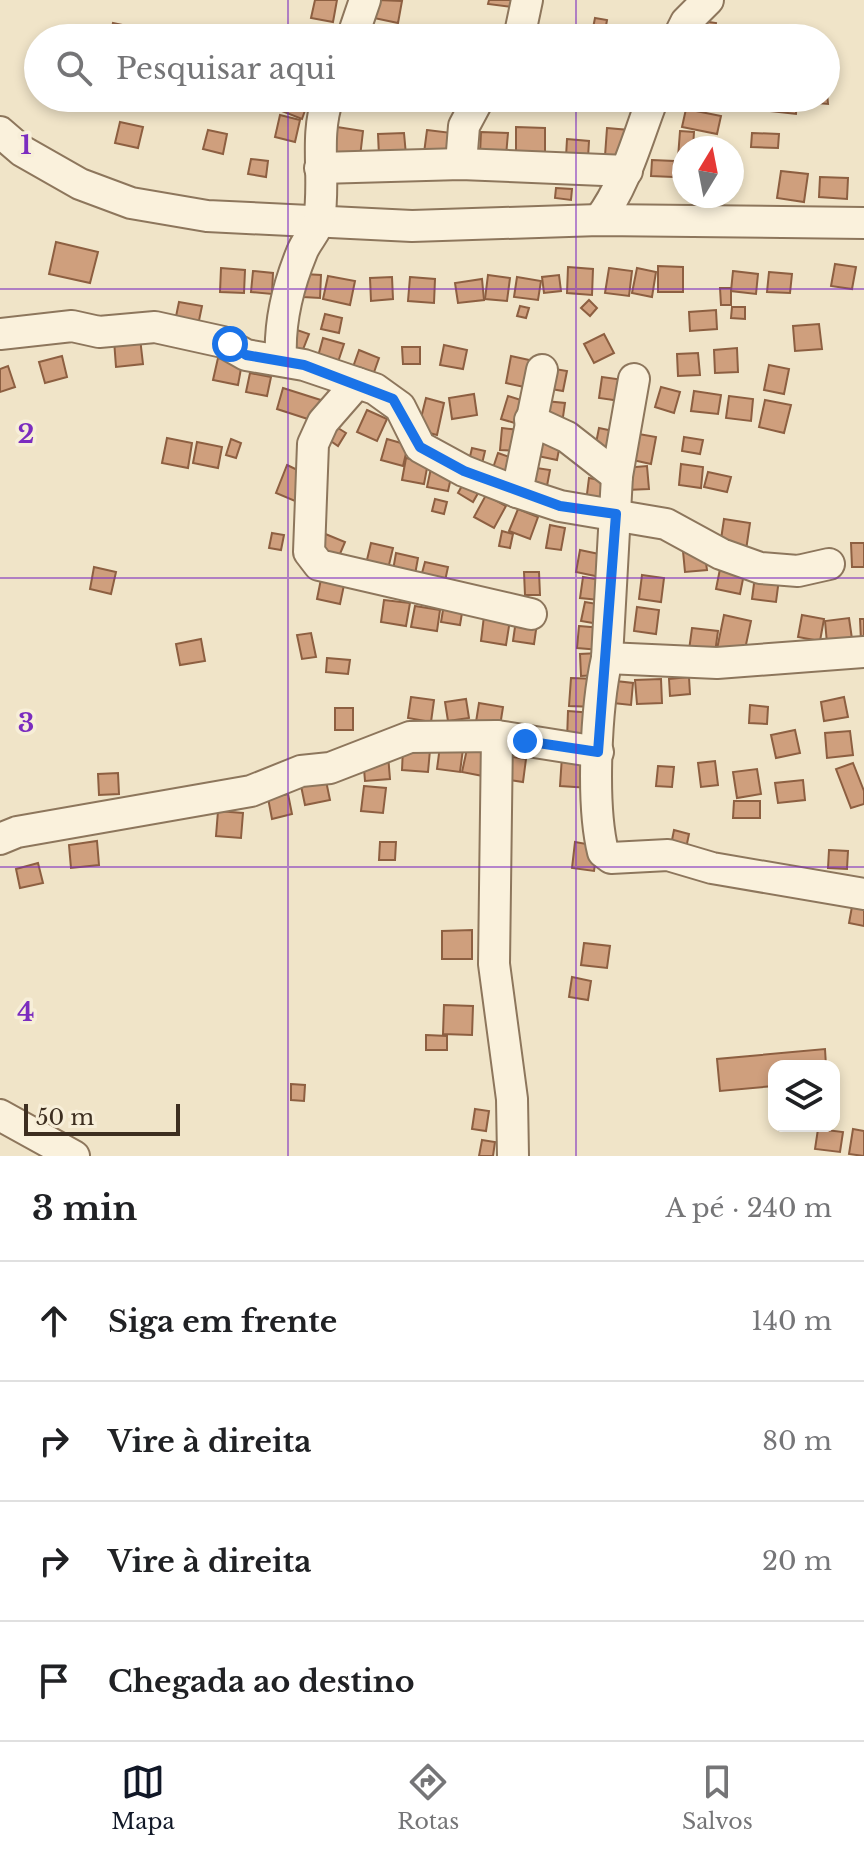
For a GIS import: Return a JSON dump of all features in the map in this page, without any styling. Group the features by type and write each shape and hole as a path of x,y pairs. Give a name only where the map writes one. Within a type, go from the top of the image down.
{"street":[{"path":"357,24 365,0"},
{"path":"522,24 527,0"},
{"path":"685,24 708,0"},
{"path":"281,359 283,312 289,284 303,248 319,222 323,112"},
{"path":"461,164 464,126 472,112"},
{"path":"599,220 612,203 627,171 648,112"},
{"path":"0,132 22,151 69,178 131,203 207,216 412,226 599,220 864,223"},
{"path":"320,168 461,164 627,171"},
{"path":"0,334 72,326 93,332 155,327 223,342 260,359 281,359 357,383 393,399 420,447 464,471 517,492 560,506 666,524 721,554 760,568 798,571 829,564"},
{"path":"517,492 542,370"},
{"path":"634,379 617,476 607,658 601,683 598,752 603,852 611,858 668,855 712,868 864,894"},
{"path":"357,383 323,422 313,444 309,552 312,559 319,565 531,614"},
{"path":"530,420 567,437 617,476"},
{"path":"607,658 717,663 864,652"},
{"path":"0,839 17,832 251,791 301,771 330,768 410,737 497,736 598,752"},
{"path":"497,736 494,964 512,1099 513,1156"},
{"path":"0,1115 74,1156"}],"building":[{"path":"315,0 337,0 333,22 311,18"},
{"path":"378,0 402,1 398,23 374,18"},
{"path":"489,0 512,0 512,7 488,4"},
{"path":"595,18 607,20 606,24 594,24"},
{"path":"690,19 716,23 716,24 689,24"},
{"path":"284,112 304,112 302,119"},
{"path":"685,112 721,116 717,134 682,127"},
{"path":"280,115 300,120 295,142 275,137"},
{"path":"120,122 143,127 138,148 115,143"},
{"path":"337,127 363,131 360,157 333,153"},
{"path":"516,127 545,128 545,156 516,156"},
{"path":"607,128 629,130 627,158 605,156"},
{"path":"208,130 227,134 223,154 203,149"},
{"path":"427,130 452,133 449,156 424,153"},
{"path":"680,131 694,132 694,136 680,136"},
{"path":"481,132 508,133 506,156 480,154"},
{"path":"404,133 406,155 379,156 378,134"},
{"path":"752,133 779,134 778,148 751,147"},
{"path":"567,139 589,141 588,158 566,157"},
{"path":"251,159 268,161 266,177 248,174"},
{"path":"652,160 672,161 672,177 651,176"},
{"path":"781,171 808,174 804,202 777,198"},
{"path":"820,177 848,178 847,199 819,197"},
{"path":"556,188 572,189 571,200 555,198"},
{"path":"56,242 98,252 90,283 49,274"},
{"path":"835,264 856,267 852,289 831,286"},
{"path":"658,266 683,267 683,292 658,292"},
{"path":"568,267 593,269 592,295 567,293"},
{"path":"221,268 245,270 244,293 220,292"},
{"path":"609,268 632,271 629,296 605,293"},
{"path":"637,268 656,272 652,297 632,293"},
{"path":"253,271 273,273 272,294 251,292"},
{"path":"733,271 758,274 756,294 731,291"},
{"path":"769,272 792,274 790,293 767,292"},
{"path":"304,274 321,275 320,298 303,297"},
{"path":"488,275 510,278 507,301 485,299"},
{"path":"559,275 561,291 544,293 542,277"},
{"path":"328,276 355,281 350,305 323,299"},
{"path":"392,277 393,299 371,301 370,278"},
{"path":"410,277 435,279 434,303 408,301"},
{"path":"517,277 541,281 538,300 514,297"},
{"path":"482,279 484,300 458,303 455,283"},
{"path":"720,288 731,288 731,305 721,305"},
{"path":"589,300 597,308 590,316 581,308"},
{"path":"179,302 202,306 197,330 174,326"},
{"path":"520,306 529,308 526,318 517,316"},
{"path":"732,307 745,307 745,319 731,318"},
{"path":"716,310 717,329 690,331 689,312"},
{"path":"325,314 342,318 339,333 321,329"},
{"path":"819,324 822,349 795,351 793,326"},
{"path":"291,328 309,334 302,352 284,345"},
{"path":"604,334 614,353 594,363 584,344"},
{"path":"140,338 143,364 116,367 114,340"},
{"path":"323,338 344,344 337,365 317,360"},
{"path":"444,345 467,350 463,369 440,365"},
{"path":"402,347 420,347 420,364 403,364"},
{"path":"737,348 738,372 715,373 714,350"},
{"path":"359,350 379,358 372,378 352,370"},
{"path":"698,353 700,375 678,376 677,354"},
{"path":"62,356 67,377 45,383 39,362"},
{"path":"511,356 534,361 529,388 506,383"},
{"path":"218,358 242,363 238,385 213,380"},
{"path":"769,365 789,369 784,394 764,390"},
{"path":"8,366 15,387 0,392 0,369"},
{"path":"549,368 567,371 563,391 545,388"},
{"path":"250,373 271,377 267,396 246,392"},
{"path":"602,377 624,380 621,401 599,398"},
{"path":"661,387 680,392 674,413 655,407"},
{"path":"283,388 327,402 320,423 277,409"},
{"path":"694,391 721,395 718,414 691,411"},
{"path":"474,394 477,415 452,419 449,398"},
{"path":"508,396 524,401 518,424 501,419"},
{"path":"729,396 753,399 751,421 726,418"},
{"path":"426,398 444,403 437,435 418,430"},
{"path":"765,400 791,405 784,433 759,427"},
{"path":"545,401 565,403 562,424 542,422"},
{"path":"367,410 387,419 377,441 357,432"},
{"path":"330,423 346,433 338,446 322,435"},
{"path":"502,428 520,430 518,451 500,450"},
{"path":"599,428 618,432 614,452 595,448"},
{"path":"538,430 562,434 557,460 533,455"},
{"path":"633,433 656,437 651,464 628,459"},
{"path":"684,437 703,440 700,454 682,451"},
{"path":"167,438 192,443 188,468 162,463"},
{"path":"231,439 241,443 236,458 226,455"},
{"path":"387,439 408,445 403,466 381,460"},
{"path":"197,442 222,447 218,468 193,463"},
{"path":"472,448 485,451 481,468 468,465"},
{"path":"498,453 518,460 511,480 491,474"},
{"path":"406,458 428,463 424,484 402,480"},
{"path":"681,464 703,467 701,488 679,485"},
{"path":"287,465 306,474 295,501 276,493"},
{"path":"647,466 649,489 626,490 624,468"},
{"path":"530,467 550,470 546,491 526,487"},
{"path":"431,468 452,473 448,491 427,487"},
{"path":"708,472 731,477 727,492 704,487"},
{"path":"467,477 482,486 473,502 458,493"},
{"path":"589,478 610,482 606,505 586,502"},
{"path":"486,495 506,506 494,528 474,517"},
{"path":"435,499 447,502 444,514 432,511"},
{"path":"518,509 538,517 530,539 509,531"},
{"path":"724,519 750,523 746,550 720,546"},
{"path":"550,525 565,528 561,550 546,548"},
{"path":"502,531 513,534 510,548 499,546"},
{"path":"272,533 284,535 281,550 269,548"},
{"path":"323,533 345,542 337,561 316,552"},
{"path":"371,543 393,548 388,569 366,564"},
{"path":"851,543 864,543 864,567 852,567"},
{"path":"704,548 707,570 685,572 683,551"},
{"path":"580,550 604,555 600,577 576,572"},
{"path":"396,553 418,558 414,580 392,576"},
{"path":"425,562 448,567 443,590 419,584"},
{"path":"94,567 116,572 111,594 90,589"},
{"path":"720,569 744,574 740,594 716,589"},
{"path":"524,572 539,572 540,595 525,595"},
{"path":"642,575 664,578 661,602 639,599"},
{"path":"755,576 779,579 776,602 752,599"},
{"path":"583,577 602,580 599,600 580,598"},
{"path":"321,579 344,585 340,604 317,599"},
{"path":"384,600 410,603 406,626 381,622"},
{"path":"585,602 603,605 599,624 581,621"},
{"path":"444,604 463,607 460,625 441,622"},
{"path":"415,606 440,610 437,631 411,627"},
{"path":"637,607 659,610 656,634 634,631"},
{"path":"724,615 751,621 744,654 717,649"},
{"path":"802,615 824,619 820,641 798,637"},
{"path":"484,616 510,620 506,645 481,641"},
{"path":"849,618 852,639 827,643 825,621"},
{"path":"860,619 864,619 864,641 861,641"},
{"path":"516,620 537,623 534,644 513,641"},
{"path":"579,626 602,628 600,650 577,648"},
{"path":"692,628 718,631 715,653 689,650"},
{"path":"311,633 316,657 302,659 297,635"},
{"path":"201,639 205,661 180,665 176,644"},
{"path":"599,653 600,675 581,676 580,654"},
{"path":"327,658 350,660 348,674 326,672"},
{"path":"689,677 690,694 670,696 669,679"},
{"path":"571,678 598,679 596,707 569,706"},
{"path":"661,679 662,703 637,704 635,680"},
{"path":"607,680 633,683 631,705 604,702"},
{"path":"411,697 434,700 431,722 408,718"},
{"path":"844,697 848,717 824,721 821,702"},
{"path":"466,699 469,718 448,721 445,702"},
{"path":"479,703 503,707 500,726 476,722"},
{"path":"750,705 768,707 767,724 749,723"},
{"path":"335,708 353,708 353,730 335,730"},
{"path":"568,711 593,713 591,742 567,740"},
{"path":"795,730 800,753 776,758 771,735"},
{"path":"850,731 853,755 827,758 825,733"},
{"path":"440,746 463,749 460,772 437,769"},
{"path":"403,748 430,750 428,772 402,770"},
{"path":"467,749 493,754 488,777 462,772"},
{"path":"388,755 390,779 365,781 363,757"},
{"path":"506,756 526,759 523,782 502,779"},
{"path":"562,756 593,758 590,788 560,786"},
{"path":"715,761 718,785 701,787 698,763"},
{"path":"853,763 864,791 864,804 851,808 836,769"},
{"path":"658,766 674,767 672,787 656,786"},
{"path":"757,769 761,794 737,798 733,772"},
{"path":"118,773 119,794 99,795 98,774"},
{"path":"325,776 330,800 305,805 300,781"},
{"path":"803,780 805,800 778,803 775,783"},
{"path":"364,786 386,788 383,813 361,811"},
{"path":"288,794 292,814 272,819 268,798"},
{"path":"734,801 760,801 760,818 733,818"},
{"path":"218,811 243,813 241,838 216,836"},
{"path":"674,830 689,834 685,853 670,850"},
{"path":"97,841 99,865 71,868 69,845"},
{"path":"380,842 396,842 395,860 379,860"},
{"path":"575,842 598,846 594,871 572,868"},
{"path":"829,850 848,851 847,869 828,868"},
{"path":"38,863 43,883 20,888 16,869"},
{"path":"853,901 864,902 864,926 849,923"},
{"path":"472,930 472,959 442,959 442,931"},
{"path":"584,943 610,946 607,968 581,965"},
{"path":"572,977 591,981 588,1000 569,997"},
{"path":"444,1005 473,1006 472,1035 443,1034"},
{"path":"426,1035 447,1036 447,1050 426,1050"},
{"path":"825,1049 826,1060 768,1060 768,1087 720,1091 717,1059"},
{"path":"291,1084 305,1085 304,1101 291,1100"},
{"path":"475,1109 489,1111 486,1131 472,1129"},
{"path":"853,1129 864,1131 864,1156 849,1154"},
{"path":"818,1132 843,1132 840,1152 815,1149"},
{"path":"482,1140 495,1142 493,1156 479,1156"}],"route":[{"path":"230,344 246,355 304,365 375,389 393,399 400,407 411,435 420,447 464,471 560,506 616,514 598,752 525,741"}]}
